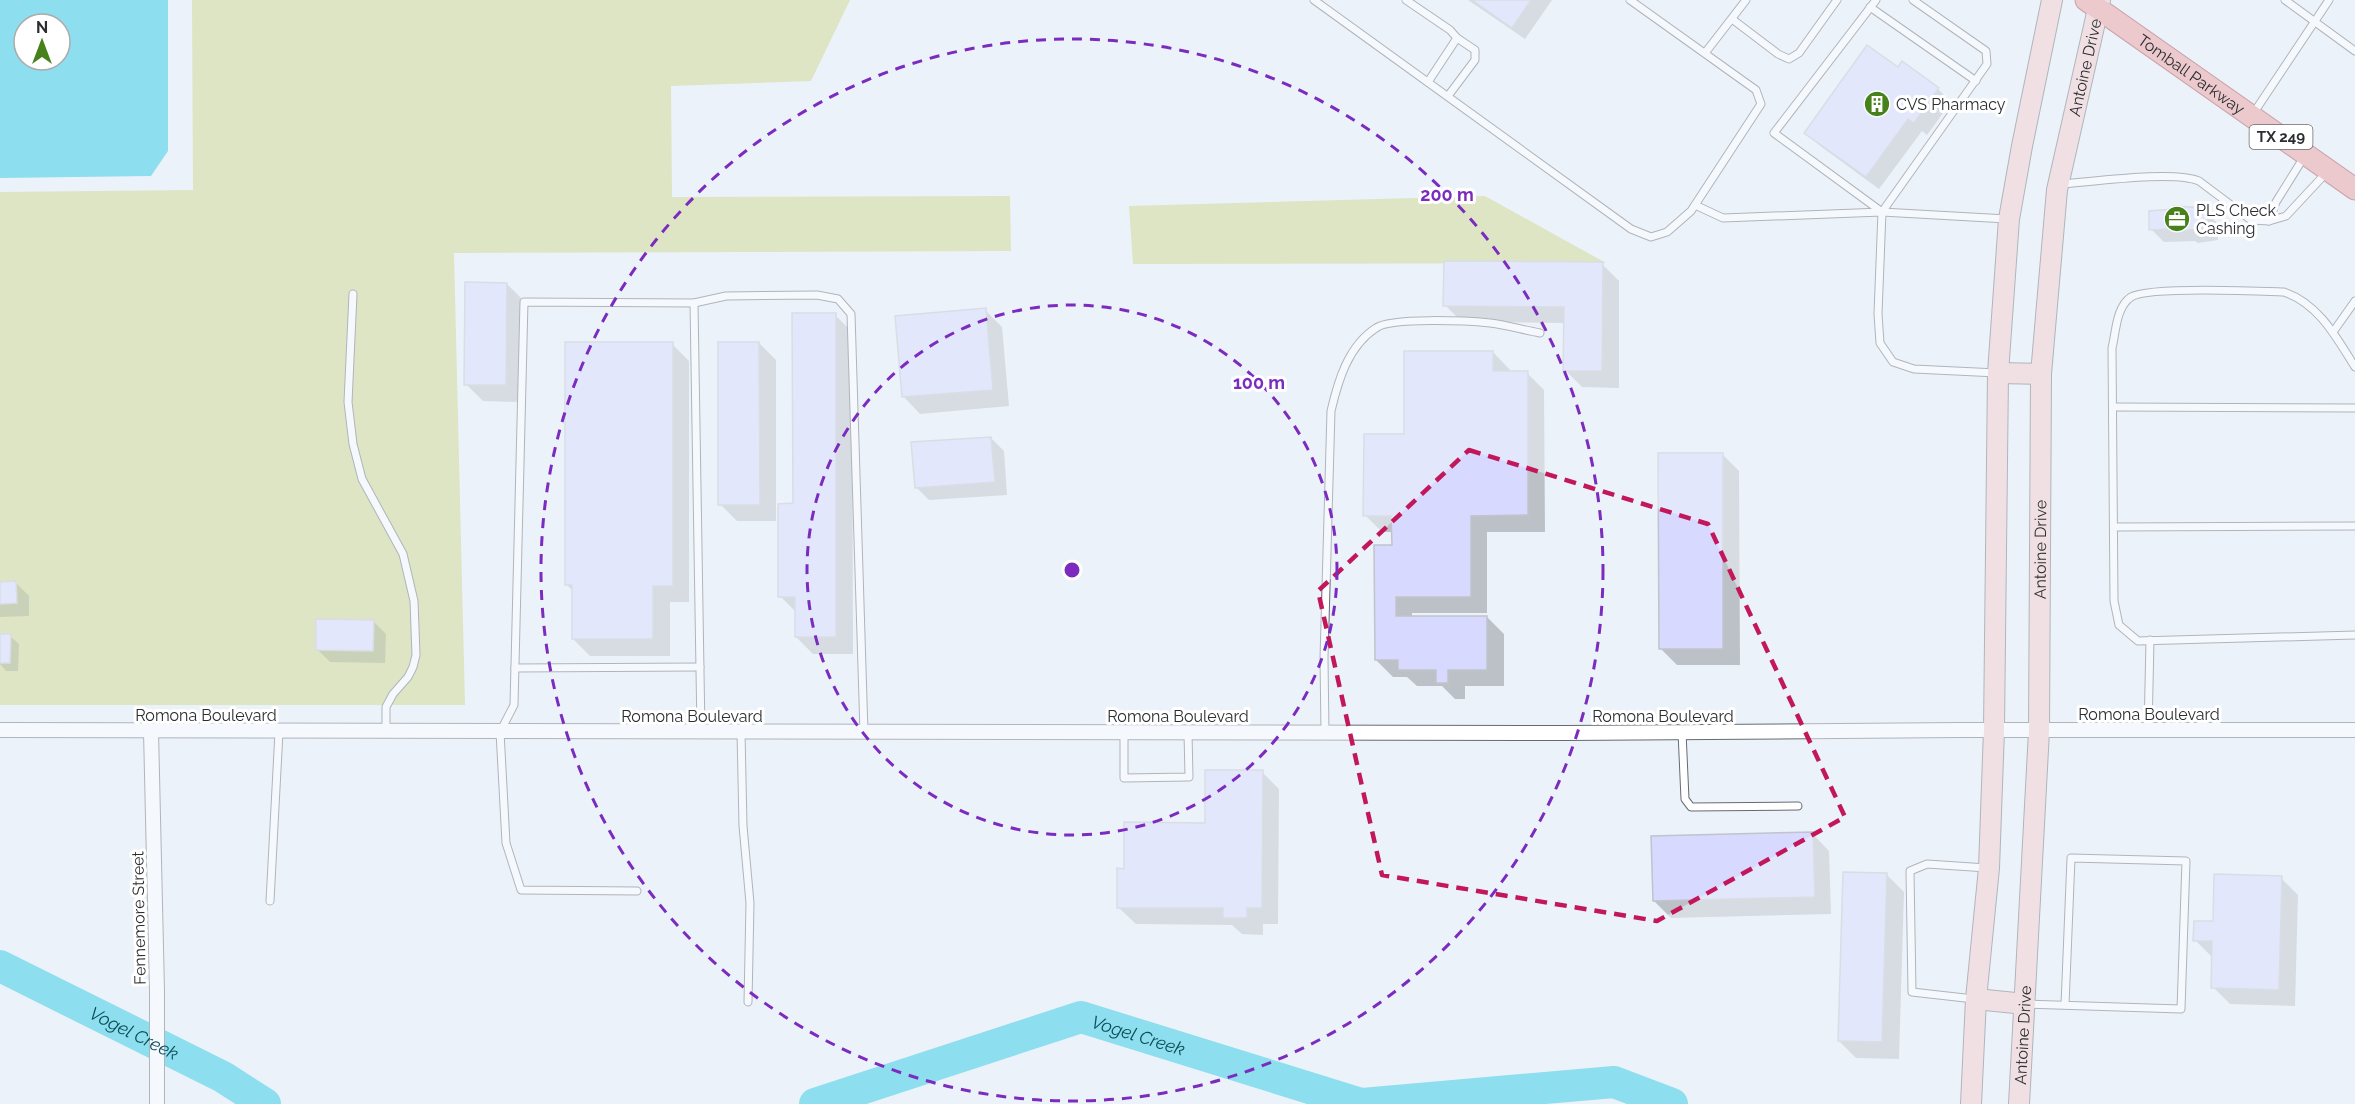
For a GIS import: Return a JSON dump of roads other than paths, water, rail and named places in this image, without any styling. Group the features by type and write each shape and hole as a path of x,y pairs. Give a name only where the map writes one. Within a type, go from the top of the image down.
{"main road":[{"path":"1971,1104 1976,999 1989,868 1994,730 1998,373 2009,219 2052,0"},
{"name":"Tomball Parkway","path":"2094,3 2355,189"},
{"name":"Antoine Drive","path":"2019,1104 2039,731 2042,374 2058,184 2094,3"},
{"path":"1998,373 2042,374"},
{"path":"1976,999 2025,1004"}],"street":[{"name":"Romona Boulevard","path":"0,730 1325,733 2355,730"},
{"name":"Fennemore Street","path":"151,731 157,991 157,1104"}],"lane":[{"path":"1314,0 1631,229 1651,237 1667,232 1690,212 1761,104 1756,90 1630,0"},
{"path":"1406,0 1475,50 1475,60 1448,96"},
{"path":"1705,54 1746,0"},
{"path":"1732,19 1778,54 1789,58 1799,54 1837,0"},
{"path":"1876,0 1774,133 1882,212"},
{"path":"1913,0 1986,51 1987,64 1882,212 1878,314 1880,343 1893,362 1914,369 1998,373"},
{"path":"2285,0 2355,51"},
{"path":"2251,116 2328,0"},
{"path":"1870,7 1976,81"},
{"path":"1428,82 1457,38"},
{"path":"2269,221 2277,202 2305,155"},
{"path":"2058,184 2163,177 2192,178 2251,220 2269,221 2286,216 2328,171"},
{"path":"1695,205 1723,218 1882,212 2009,219"},
{"path":"2355,368 2333,332 2311,306 2299,297 2284,291 2153,291 2131,297 2120,311 2112,348 2114,601 2119,625 2138,641 2355,635"},
{"path":"353,294 348,402 353,444 362,479 403,554 414,601 416,655 408,678 393,694 386,707 386,730"},
{"path":"637,891 520,890 506,843 500,732 514,705 524,302 693,303 726,296 817,295 838,299 851,314 864,732"},
{"path":"2333,332 2355,301"},
{"path":"693,303 701,732"},
{"path":"1325,733 1324,658 1331,411 1337,384 1347,363 1359,342 1377,326 1390,323 1433,321 1491,323 1540,333"},
{"path":"2113,407 2355,408"},
{"path":"2114,526 2355,526"},
{"path":"2148,731 2150,640"},
{"path":"515,668 700,668"},
{"path":"270,901 279,732"},
{"path":"741,732 743,826 750,903 748,1002"},
{"path":"1124,732 1124,777 1189,777 1188,732"},
{"path":"1682,732 1685,799 1691,807 1798,806"},
{"path":"2025,1004 2181,1009 2186,861 2071,858 2064,1005"},
{"path":"1976,999 1912,992 1910,871 1927,864 1989,868"}],"water":[{"path":"0,0 168,0 168,151 151,176 0,178"}],"waterway":[{"name":"Vogel Creek","path":"0,966 223,1077 265,1104"},
{"name":"Vogel Creek","path":"815,1104 1081,1017 1361,1104"},
{"name":"Vogel Creek","path":"1362,1104 1614,1082 1672,1104"}],"place":[{"name":"CVS Pharmacy","path":"1877,104"},
{"name":"PLS Check Cashing","path":"2177,219"}]}
